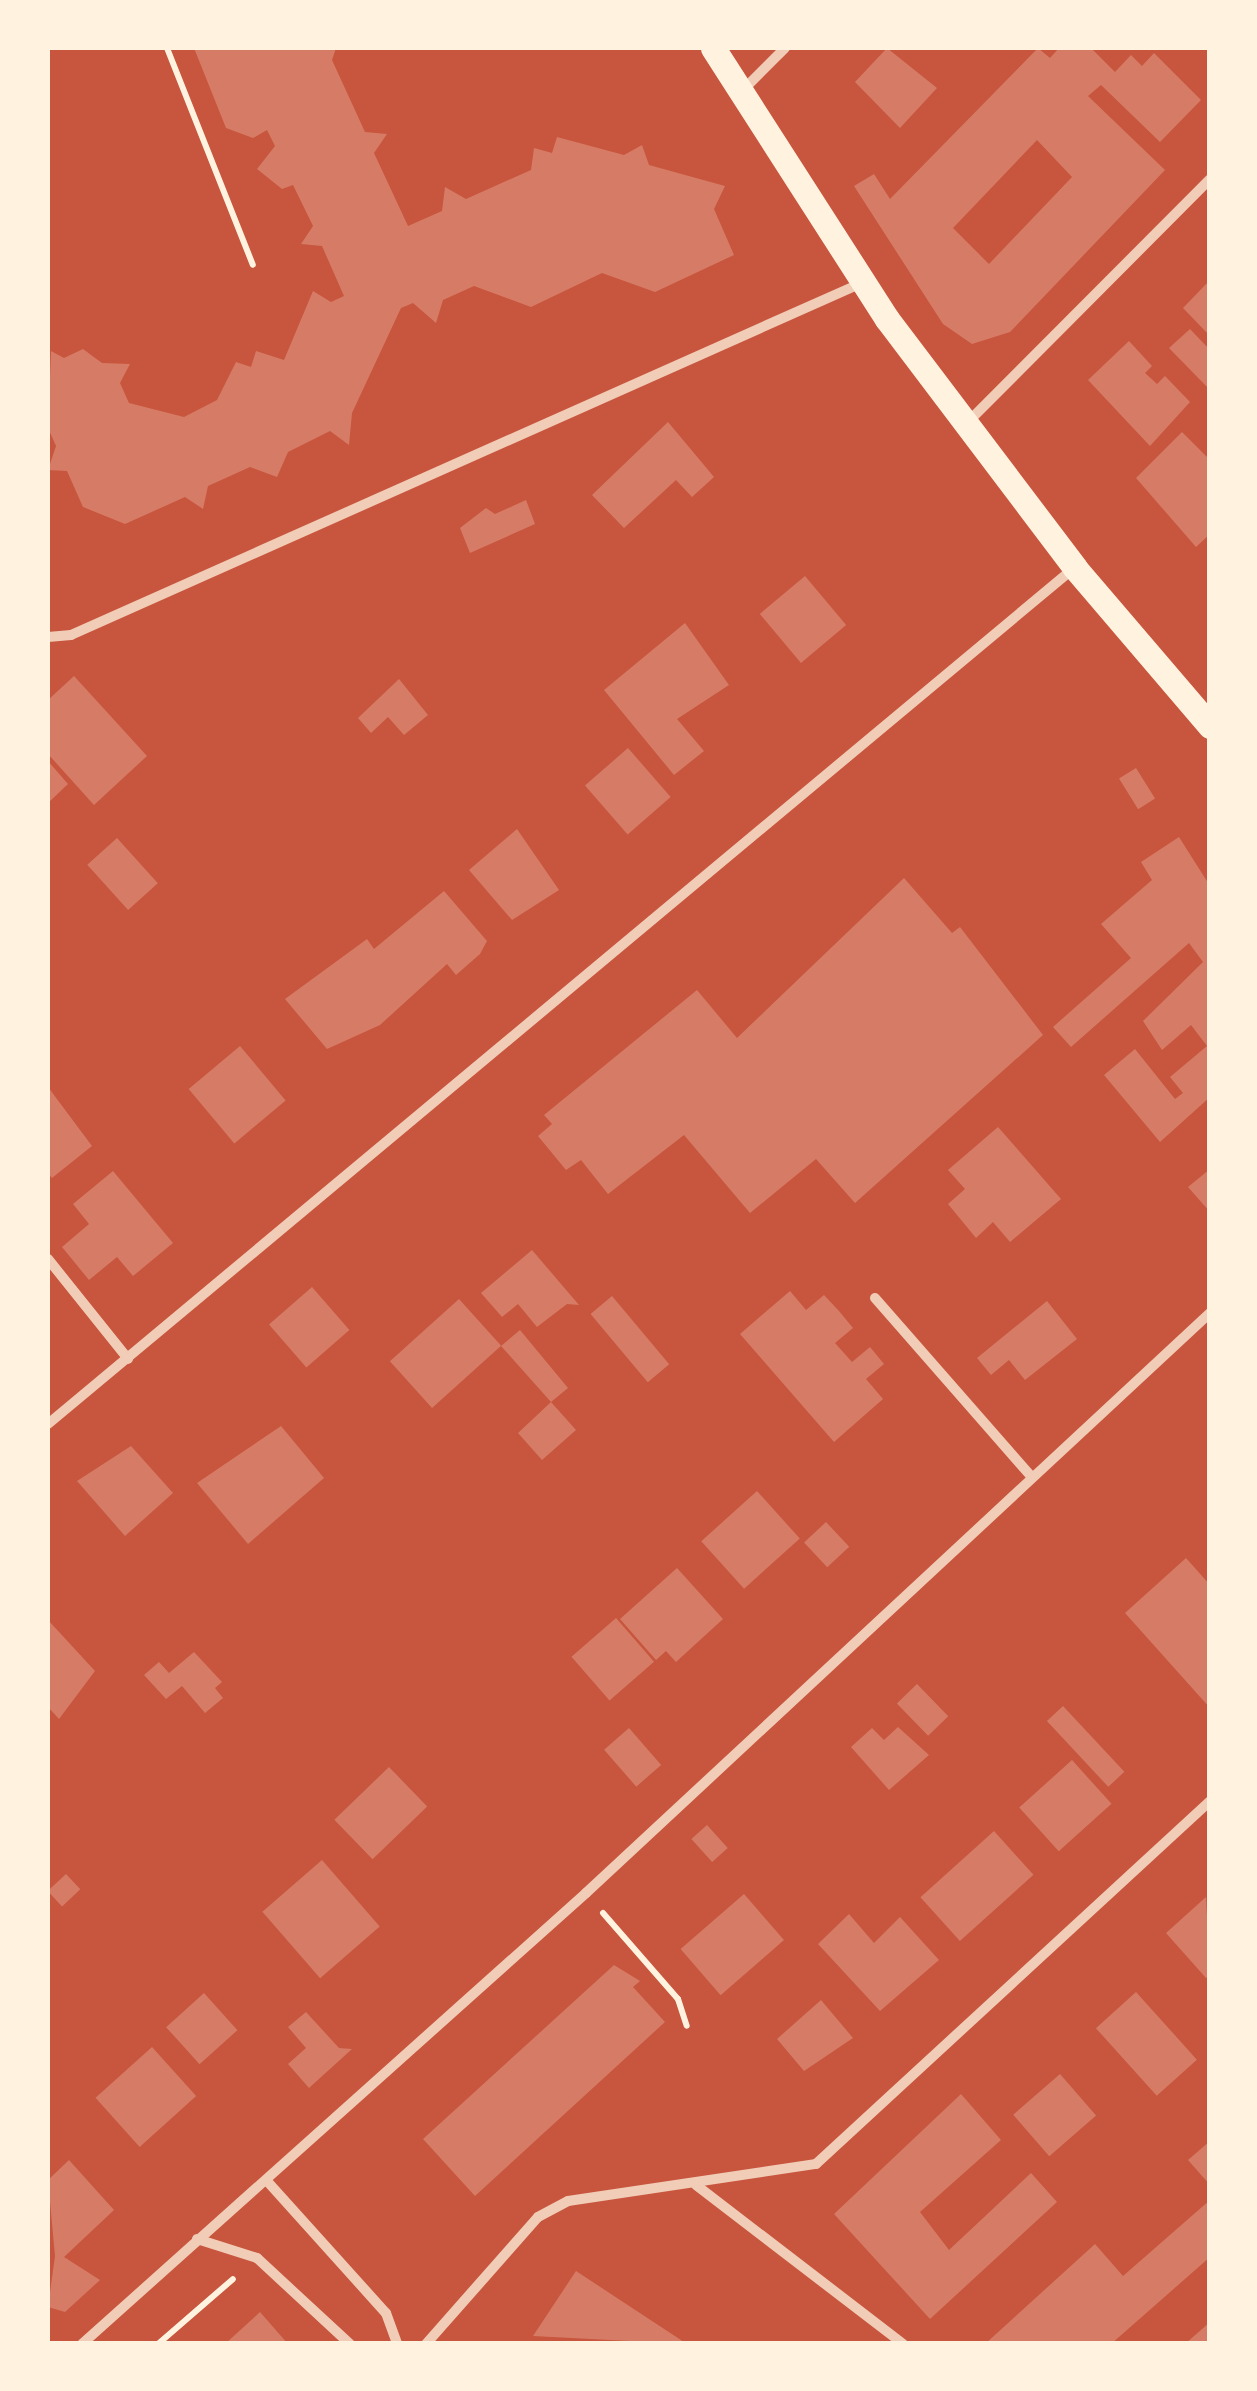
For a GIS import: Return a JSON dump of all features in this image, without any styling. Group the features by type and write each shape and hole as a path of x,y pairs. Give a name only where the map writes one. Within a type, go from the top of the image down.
{"main road":[{"path":"713,48 865,282 967,424 1075,568 1208,722"}],"street":[{"path":"742,92 784,48"},
{"path":"967,424 1210,179"},
{"path":"48,637 71,635 865,282"},
{"path":"48,1424 1075,568"},
{"path":"48,1259 128,1358"},
{"path":"875,1298 1031,1476"},
{"path":"82,2344 586,1893 1210,1314"},
{"path":"426,2344 538,2217 568,2201 816,2164 1210,1802"},
{"path":"267,2181 386,2313 397,2344"},
{"path":"695,2184 903,2344"},
{"path":"197,2239 257,2258 350,2344"}],"path":[{"path":"167,48 254,265"},
{"path":"586,1893 678,1998 686,2026"}],"building":[{"path":"194,48 336,48 332,60 365,132 387,134 374,153 408,226 442,211 445,187 466,199 531,170 534,148 552,153 557,137 624,155 642,145 649,165 725,186 714,209 734,255 655,292 602,273 531,307 474,286 443,300 436,323 413,303 401,308 352,413 349,445 330,431 288,452 277,477 250,467 208,486 203,509 185,497 125,524 83,507 67,471 48,470 56,446 48,428 51,351 64,358 83,349 102,363 130,364 120,383 129,403 184,417 217,400 236,362 251,367 256,351 284,360 313,291 331,302 344,296 322,246 301,244 313,226 293,185 282,189 257,169 275,146 267,130 253,138 226,128"},
{"path":"887,48 937,88 900,128 855,82"},
{"path":"1038,48 1050,58 1059,48 1091,48 1115,72 1131,55 1142,66 1154,53 1201,100 1160,142 1101,85 1088,96 1165,170 1010,332 972,344 943,324 854,186 874,174 890,199","holes":["1037,140 1072,177 989,264 953,228"]},
{"path":"1210,280 1210,336 1183,308"},
{"path":"1190,329 1210,350 1210,390 1169,348"},
{"path":"1129,341 1152,366 1145,373 1157,384 1165,376 1190,402 1150,446 1088,380"},
{"path":"668,422 714,477 692,497 676,480 624,528 592,495"},
{"path":"1182,432 1210,460 1210,534 1196,547 1136,478"},
{"path":"526,500 535,524 470,553 460,528 486,508 495,514"},
{"path":"805,576 846,625 801,663 760,614"},
{"path":"685,623 729,685 677,719 704,751 674,775 604,690"},
{"path":"74,676 147,756 94,805 48,754 48,700"},
{"path":"399,679 428,715 404,735 388,717 371,733 358,718"},
{"path":"628,748 671,797 628,834 585,785"},
{"path":"48,761 68,784 48,803"},
{"path":"1136,768 1155,799 1138,809 1119,779"},
{"path":"517,829 559,890 512,920 469,870"},
{"path":"1179,837 1210,886 1210,1097 1160,1142 1104,1075 1135,1049 1175,1099 1183,1093 1170,1077 1207,1046 1191,1025 1162,1050 1143,1021 1203,962 1189,943 1071,1047 1053,1027 1131,958 1101,924 1152,880 1141,862"},
{"path":"117,838 158,883 128,910 87,865"},
{"path":"904,878 952,933 960,927 1043,1035 855,1203 816,1159 750,1213 684,1135 608,1194 581,1160 566,1170 538,1136 552,1124 544,1115 697,990 737,1038"},
{"path":"444,891 487,941 480,954 456,975 447,964 380,1025 327,1049 285,999 367,939 374,949"},
{"path":"240,1046 286,1100 234,1143 189,1089"},
{"path":"48,1087 92,1146 52,1178 48,1173"},
{"path":"998,1127 1061,1199 1010,1242 993,1222 976,1238 948,1204 965,1189 948,1170"},
{"path":"1210,1169 1210,1212 1188,1187"},
{"path":"113,1171 173,1243 133,1276 117,1257 89,1280 62,1247 89,1224 73,1204"},
{"path":"532,1250 579,1305 567,1304 537,1327 518,1304 502,1317 481,1293"},
{"path":"312,1287 349,1330 306,1367 269,1324"},
{"path":"790,1291 806,1310 824,1295 839,1311 853,1328 835,1343 852,1362 870,1347 884,1364 866,1379 883,1399 834,1442 740,1334"},
{"path":"612,1296 669,1364 648,1382 591,1314"},
{"path":"459,1299 501,1346 432,1408 390,1361"},
{"path":"1047,1301 1077,1339 1025,1380 1009,1360 991,1375 977,1358"},
{"path":"520,1330 568,1388 551,1402 501,1346"},
{"path":"551,1402 576,1430 542,1460 518,1433"},
{"path":"281,1426 324,1478 248,1544 197,1483"},
{"path":"131,1446 173,1493 125,1536 77,1481"},
{"path":"757,1491 800,1539 744,1589 701,1541"},
{"path":"826,1522 849,1547 827,1567 804,1542"},
{"path":"1186,1558 1210,1585 1210,1708 1125,1613"},
{"path":"677,1568 723,1619 676,1662 666,1651 656,1660 620,1619"},
{"path":"616,1618 654,1662 610,1700 571,1657"},
{"path":"48,1620 95,1671 59,1719 48,1707"},
{"path":"194,1652 222,1682 215,1688 223,1698 205,1713 182,1686 166,1699 144,1675 159,1662 169,1673"},
{"path":"917,1684 948,1716 928,1736 897,1703"},
{"path":"1063,1706 1124,1772 1108,1787 1047,1721"},
{"path":"898,1727 929,1755 889,1790 851,1747 872,1728 884,1740"},
{"path":"629,1728 661,1765 636,1787 604,1750"},
{"path":"1072,1760 1111,1804 1059,1851 1019,1808"},
{"path":"389,1767 427,1807 373,1859 334,1820"},
{"path":"707,1825 728,1848 712,1862 691,1839"},
{"path":"994,1831 1033,1875 960,1941 920,1897"},
{"path":"322,1860 380,1926 320,1978 262,1912"},
{"path":"66,1874 80,1889 62,1906 48,1891"},
{"path":"744,1894 784,1940 721,1995 681,1949"},
{"path":"1206,1897 1210,1975 1206,1978 1166,1933"},
{"path":"849,1914 874,1943 900,1917 939,1960 880,2011 818,1944"},
{"path":"614,1965 640,1981 633,1987 665,2022 475,2196 423,2139"},
{"path":"1136,1992 1197,2060 1157,2096 1096,2028"},
{"path":"204,1993 237,2030 200,2064 166,2027"},
{"path":"821,2000 853,2038 804,2071 777,2039"},
{"path":"306,2012 339,2048 352,2049 309,2088 288,2064 306,2048 288,2027"},
{"path":"152,2047 196,2096 140,2147 96,2098"},
{"path":"1060,2074 1096,2116 1049,2156 1013,2115"},
{"path":"961,2094 1001,2140 920,2212 949,2250 1031,2173 1057,2202 930,2319 834,2214"},
{"path":"1210,2141 1210,2185 1188,2160"},
{"path":"69,2160 114,2210 64,2257 100,2280 65,2312 48,2307 55,2256 48,2180"},
{"path":"1210,2200 1210,2257 1111,2344 985,2344 1095,2244 1123,2276"},
{"path":"576,2271 687,2344 533,2336"},
{"path":"260,2312 288,2344 225,2344"},
{"path":"1210,2322 1210,2344 1185,2344"}]}
